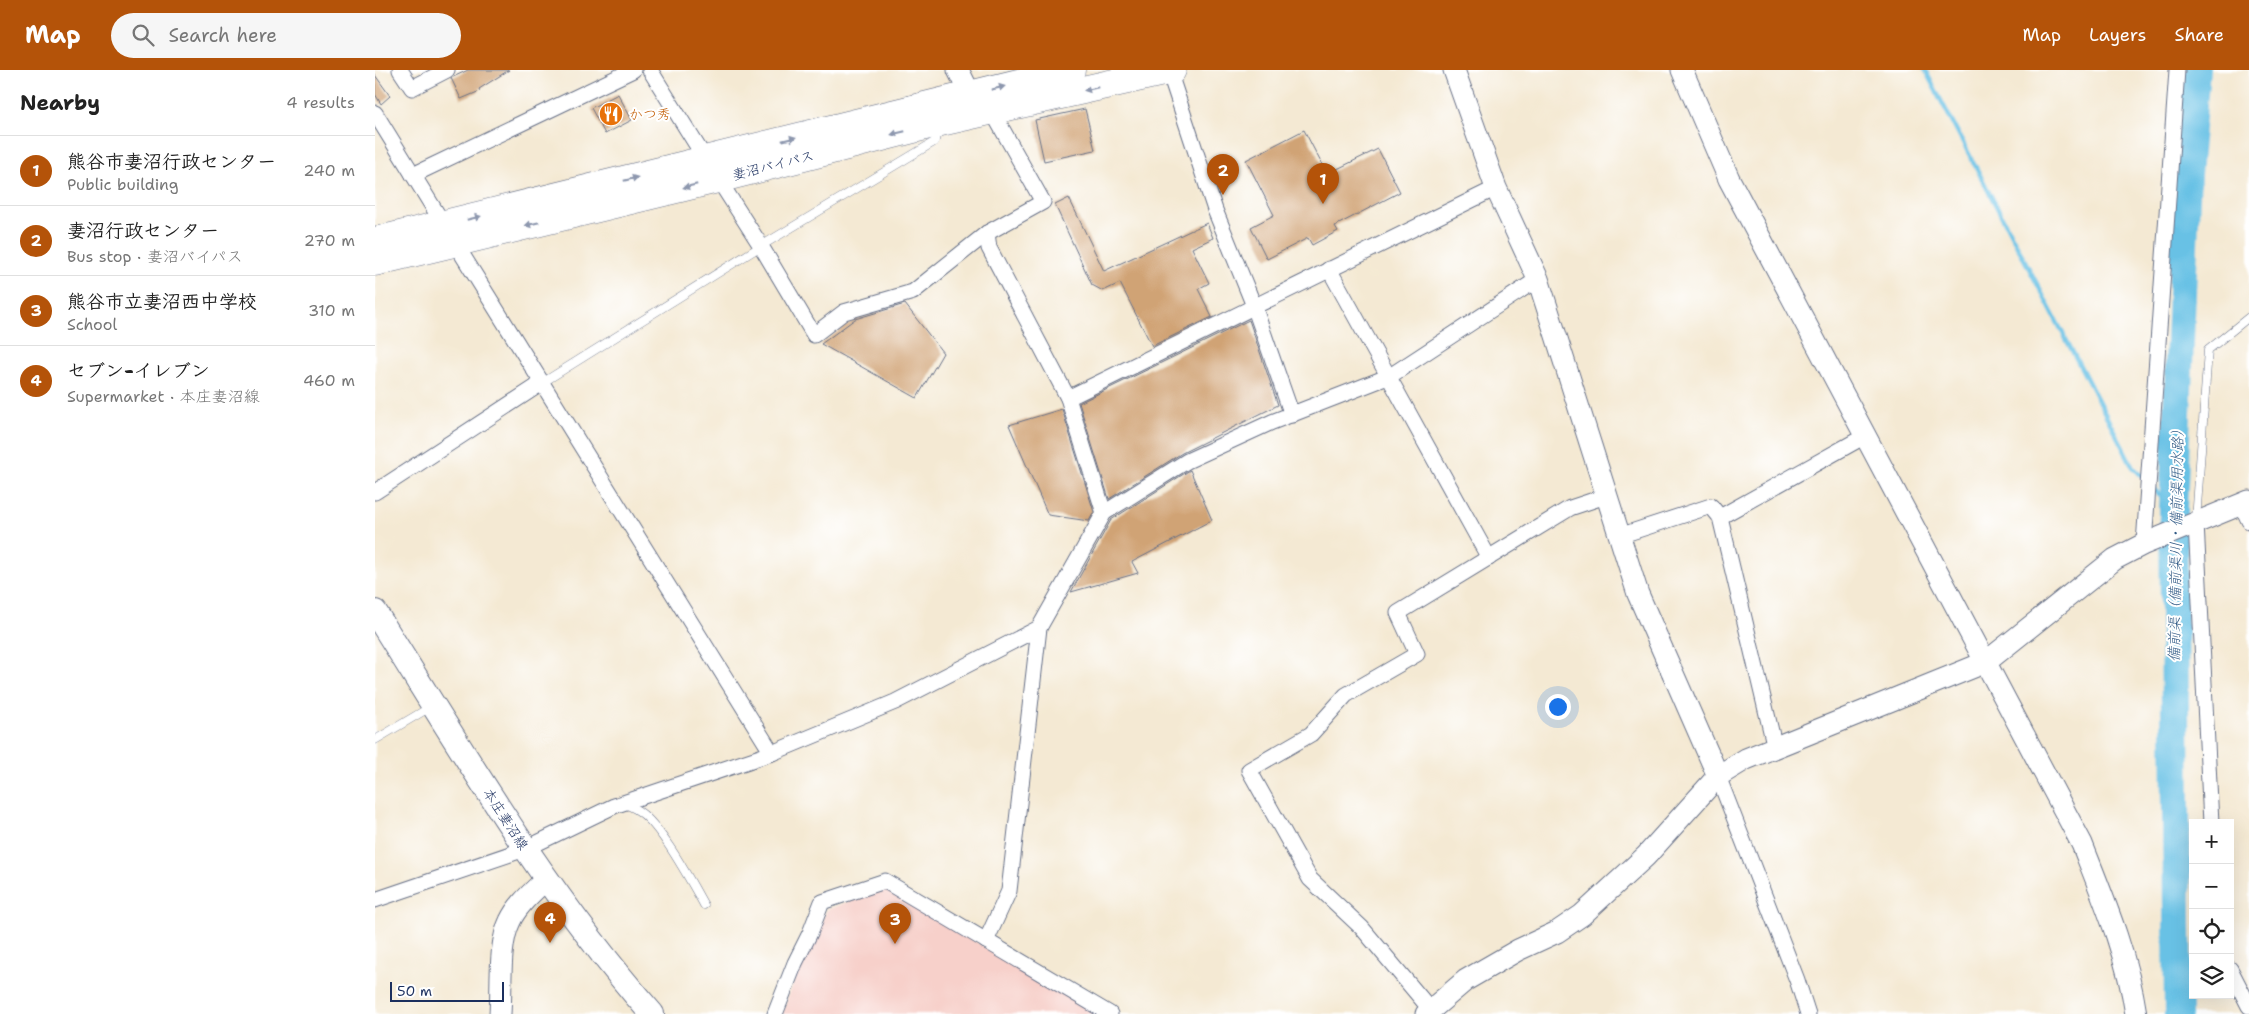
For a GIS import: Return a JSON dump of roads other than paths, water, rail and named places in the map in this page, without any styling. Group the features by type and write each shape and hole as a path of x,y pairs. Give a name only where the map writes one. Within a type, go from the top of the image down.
{"highway":[{"name":"妻沼バイパス","path":"712,170 970,94 1071,70"},
{"name":"妻沼バイパス","path":"375,262 450,234 712,170 945,122 1171,70"},
{"name":"妻沼バイパス","path":"375,241 450,234"}],"main road":[{"name":"本庄妻沼線","path":"375,612 525,849 587,936 652,1014"}],"street":[{"path":"400,70 412,88 447,70"},
{"path":"413,175 633,70"},
{"path":"650,70 761,246 814,335 844,312 913,292 987,233 1043,202 992,111"},
{"path":"958,70 970,94"},
{"path":"1171,70 1215,210 1254,306 1292,415"},
{"path":"1454,70 1496,188 1538,279 1638,594 1718,776 1797,980 1808,1014"},
{"path":"1682,70 1729,179 2082,844 2115,928 2129,970 2136,1014"},
{"path":"2151,542 2177,70"},
{"path":"375,113 772,753"},
{"path":"1068,398 1496,188"},
{"path":"987,233 989,248 1068,398 1104,513"},
{"path":"1329,270 1390,376 1489,558"},
{"path":"986,941 1009,891 1039,628 1104,513 1187,461 1292,415 1390,376 1538,279"},
{"path":"375,492 542,383"},
{"path":"1720,517 1865,436"},
{"path":"1606,496 1570,508 1398,613 1417,654 1346,695 1311,734 1249,770 1309,879 1362,928 1428,1012 1466,980 1518,950 1557,932 1582,915 1646,856 1718,776 1746,759 1986,662 2115,559 2196,523 2246,509"},
{"path":"1619,536 1711,506 1720,517 1775,748"},
{"path":"2196,523 2211,819"},
{"path":"375,900 525,849 623,803 772,753 895,702 1039,628"},
{"path":"500,1014 503,946 510,922 522,902 546,879"},
{"path":"775,1014 822,902 885,881 1110,1014"},
{"path":"2234,977 2249,1006"}],"lane":[{"path":"542,383 761,246 934,142 945,122"},
{"path":"2196,523 2208,350 2249,317"},
{"path":"375,740 433,705"},
{"path":"623,803 641,812 655,828 687,873 704,905"}],"waterway":[{"path":"1925,70 2133,467 2144,478"},
{"name":"備前渠（備前渠川・備前渠用水路）","path":"2178,1014 2173,509 2187,174 2196,70"},
{"path":"2152,487 2173,509"}],"place":[{"name":"かつ秀","path":"611,114"},
{"name":"妻沼行政センター","path":"1223,195"},
{"name":"熊谷市妻沼行政センター","path":"1323,204"},
{"name":"セブン-イレブン","path":"550,943"},
{"name":"熊谷市立妻沼西中学校","path":"895,944"}]}
